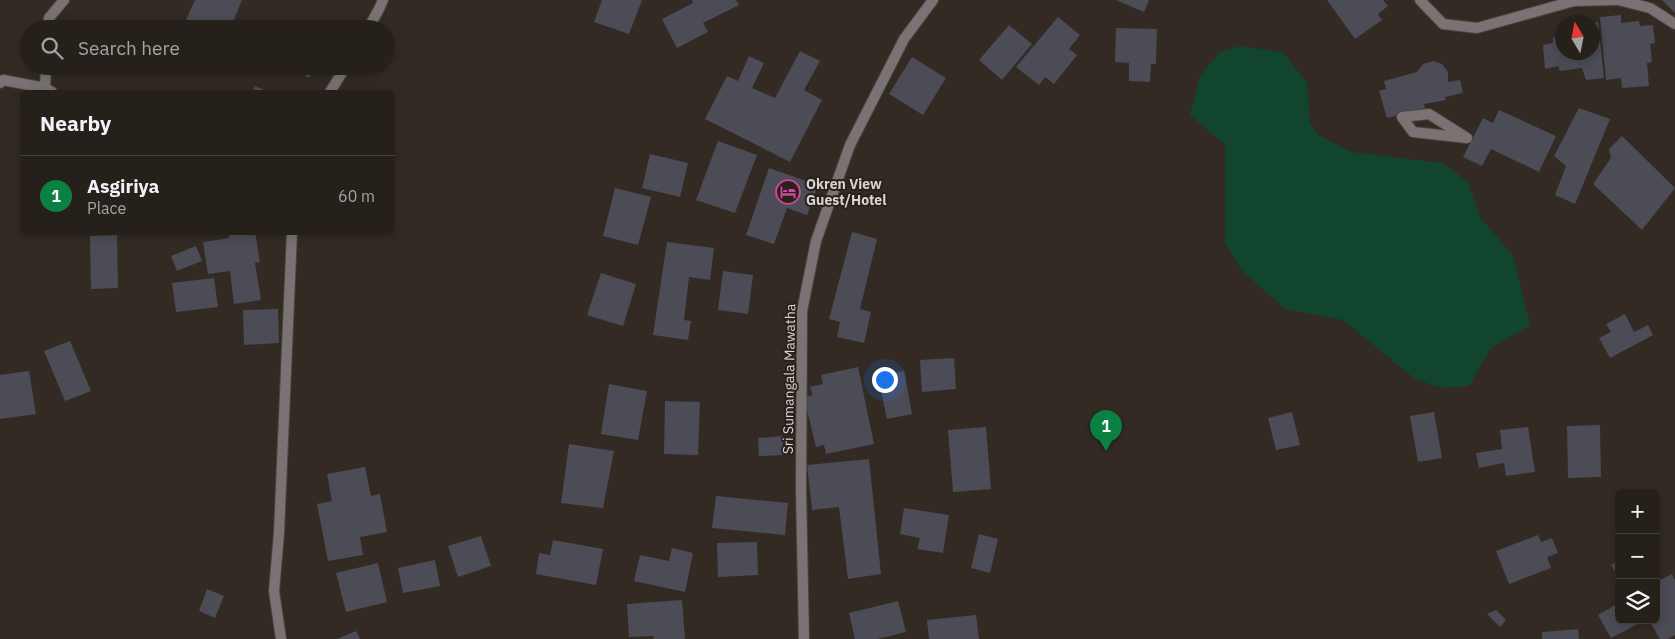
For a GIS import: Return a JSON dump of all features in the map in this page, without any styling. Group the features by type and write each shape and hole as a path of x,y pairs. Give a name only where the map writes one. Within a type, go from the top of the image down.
{"street":[{"path":"49,20 64,0"},
{"path":"373,20 380,9 382,0"},
{"name":"Sri Sumangala Mawatha","path":"804,639 801,490 802,311 816,241 850,145 904,39 933,0"},
{"path":"1420,0 1443,24 1477,28 1574,1 1616,0 1650,8 1675,24"},
{"path":"0,83 3,80 48,90 47,75"},
{"path":"331,90 340,75"},
{"path":"1413,132 1428,114"},
{"path":"1428,114 1467,138 1413,132 1402,117 1428,114"},
{"path":"281,639 274,591 280,533 291,235"}],"green space":[{"path":"1240,46 1283,52 1307,83 1310,123 1318,135 1351,152 1443,163 1468,182 1480,217 1513,256 1530,325 1491,348 1469,386 1441,388 1415,379 1343,320 1285,309 1241,270 1225,242 1225,145 1190,115 1200,76 1219,53"}],"building":[{"path":"195,0 242,0 234,20 186,20"},
{"path":"602,0 642,0 629,34 594,22"},
{"path":"692,0 736,0 739,5 703,23 708,32 677,48 662,19 693,3"},
{"path":"1116,0 1149,0 1144,12"},
{"path":"1327,0 1383,0 1388,6 1378,14 1382,20 1355,39"},
{"path":"1662,0 1675,0 1675,13"},
{"path":"1621,15 1621,23 1639,21 1640,26 1653,25 1655,43 1650,44 1652,62 1647,63 1649,86 1622,88 1621,78 1606,80 1600,17"},
{"path":"1058,17 1080,35 1069,49 1077,55 1054,84 1045,77 1039,85 1016,67"},
{"path":"1009,25 1032,44 1002,80 979,60"},
{"path":"1116,28 1157,29 1156,64 1151,64 1150,82 1129,81 1129,63 1115,62"},
{"path":"1553,37 1555,37 1555,60 1600,60 1600,41 1604,78 1586,80 1582,68 1560,71 1558,66 1545,69 1543,45 1553,43"},
{"path":"800,51 820,61 804,90 822,100 790,162 705,119 727,76 738,81 749,56 764,63 752,88 775,98"},
{"path":"912,57 946,78 923,115 889,94"},
{"path":"1433,61 1442,64 1448,72 1448,82 1460,80 1463,93 1445,97 1446,100 1424,104 1425,108 1387,118 1379,91 1386,89 1384,81 1417,72 1423,64"},
{"path":"255,86 264,90 253,90"},
{"path":"1579,108 1610,119 1575,204 1555,195 1566,166 1554,156"},
{"path":"1499,110 1556,136 1539,172 1491,149 1482,166 1463,157 1483,118 1493,123"},
{"path":"1622,136 1675,188 1642,230 1593,184 1611,158 1609,149"},
{"path":"718,141 757,155 735,213 696,200"},
{"path":"650,154 688,163 680,197 642,188"},
{"path":"769,168 818,185 807,215 787,208 774,244 746,235"},
{"path":"615,188 651,197 638,245 603,236"},
{"path":"852,232 877,239 860,309 871,312 864,343 837,337 840,322 829,319"},
{"path":"117,235 118,288 91,289 90,236"},
{"path":"228,235 256,235 260,262 255,263 261,300 234,304 230,271 208,274 203,242 229,238"},
{"path":"667,242 714,248 710,280 689,277 684,320 691,321 688,340 653,335"},
{"path":"196,246 202,261 177,271 171,256"},
{"path":"723,271 753,275 748,314 718,310"},
{"path":"601,273 636,284 623,326 587,315"},
{"path":"214,278 218,307 176,312 172,283"},
{"path":"278,309 279,343 244,345 243,310"},
{"path":"1625,314 1634,332 1648,325 1653,335 1610,358 1599,338 1611,332 1606,324"},
{"path":"70,341 91,391 65,401 44,351"},
{"path":"954,358 956,389 922,392 920,360"},
{"path":"858,367 874,444 826,454 824,445 816,447 804,397 813,395 810,387 823,384 821,375"},
{"path":"29,371 36,414 0,419 0,375"},
{"path":"904,371 912,414 887,419 878,376"},
{"path":"609,384 647,391 638,440 601,434"},
{"path":"665,401 700,402 698,455 664,454"},
{"path":"1292,412 1300,445 1276,450 1268,418"},
{"path":"1434,412 1442,458 1418,462 1410,416"},
{"path":"1600,425 1601,477 1568,478 1567,426"},
{"path":"986,427 991,489 953,492 948,430"},
{"path":"1528,427 1535,472 1506,476 1504,463 1479,468 1476,453 1502,449 1500,430"},
{"path":"783,436 783,455 759,456 758,438"},
{"path":"569,444 614,451 603,508 561,503"},
{"path":"869,459 881,574 848,579 839,507 812,510 807,465"},
{"path":"365,467 371,496 380,494 387,532 360,537 363,555 328,561 317,504 332,501 327,474"},
{"path":"716,496 788,503 785,535 712,528"},
{"path":"904,508 949,515 943,553 917,549 920,538 900,534"},
{"path":"979,534 998,539 990,573 971,568"},
{"path":"1538,535 1541,542 1552,538 1558,553 1547,557 1551,568 1509,584 1496,551"},
{"path":"481,536 491,566 458,577 448,546"},
{"path":"553,540 603,549 596,585 536,574 539,553 550,555"},
{"path":"757,542 758,575 718,577 717,543"},
{"path":"672,548 693,553 685,592 634,581 640,555 669,561"},
{"path":"435,560 440,586 403,593 398,568"},
{"path":"378,563 387,602 346,612 336,573"},
{"path":"1615,563 1615,572 1611,565"},
{"path":"1672,574 1675,580 1675,635 1668,639 1660,639 1651,624 1660,624 1660,580"},
{"path":"207,589 224,596 215,618 199,611"},
{"path":"682,600 685,639 654,639 653,636 629,637 627,604"},
{"path":"898,601 906,632 878,639 855,639 849,613"},
{"path":"1615,605 1615,624 1637,624 1611,638 1598,615"},
{"path":"1496,610 1506,620 1500,627 1487,614"},
{"path":"976,615 979,639 929,639 927,620"},
{"path":"1578,629 1579,639 1542,639 1542,632"},
{"path":"356,631 360,639 337,639"}],"place":[{"name":"Okren View Guest/Hotel","path":"788,192"},
{"name":"Asgiriya","path":"1106,451"}]}
